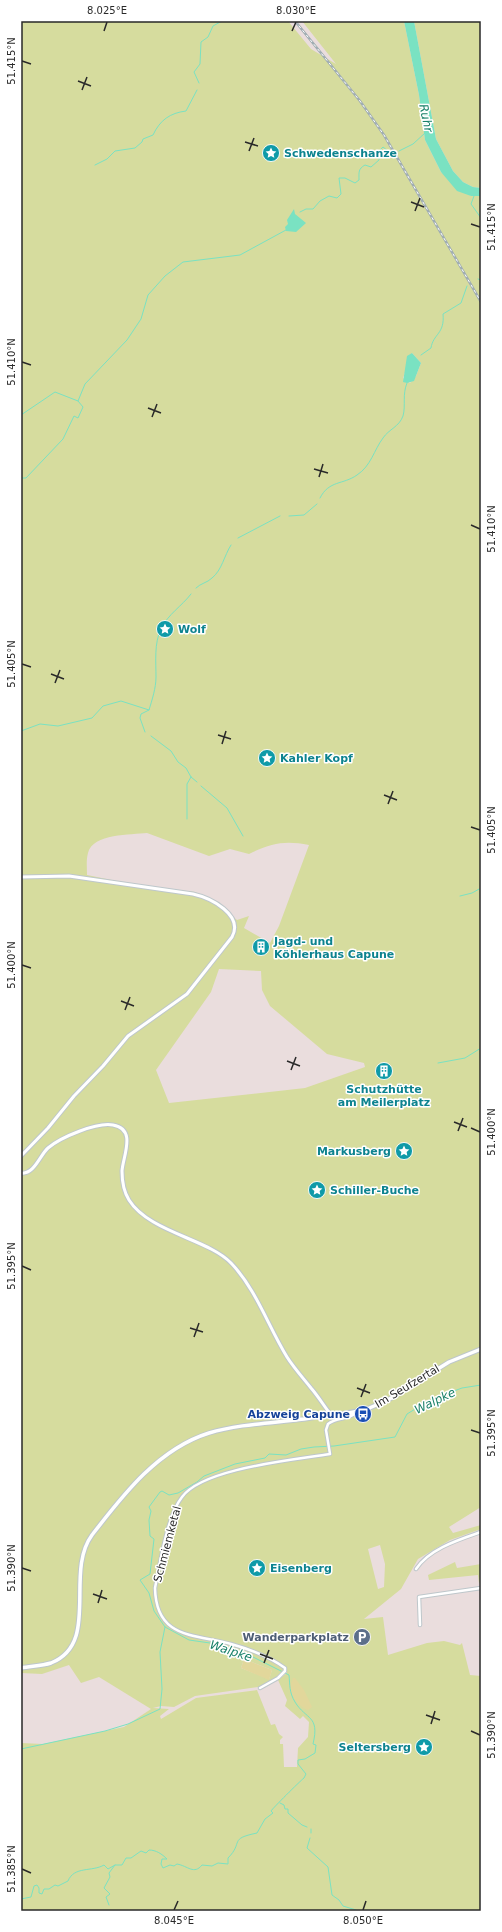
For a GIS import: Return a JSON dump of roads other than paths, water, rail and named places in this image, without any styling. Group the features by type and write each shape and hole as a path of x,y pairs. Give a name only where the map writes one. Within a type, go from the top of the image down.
{"main road":[{"name":"Im Seufzertal","path":"21,1668 52,1662 64,1654 71,1646 76,1637 79,1625 80,1566 88,1543 141,1477 163,1457 182,1444 208,1433 357,1412 378,1405 444,1365 481,1349"}],"street":[{"path":"21,877 75,877 193,894 205,897 218,905 233,918 236,927 232,937 188,994 128,1036 103,1066 74,1096 48,1128 21,1156"},
{"path":"21,1174 30,1170 50,1146 71,1136 100,1125 112,1125 122,1129 126,1133 128,1140 123,1164 123,1180 127,1195 132,1205 168,1229 217,1252 231,1263 245,1280 287,1358 330,1415"},
{"name":"Schmiemketal","path":"260,1688 271,1683 282,1675 285,1668 257,1654 232,1644 190,1636 170,1627 161,1615 155,1596 157,1579 173,1514 182,1497 196,1484 223,1474 330,1454 326,1430 328,1424 338,1419 348,1418 357,1412"},
{"path":"416,1569 421,1561 438,1549 481,1532"},
{"path":"420,1625 419,1596 481,1588"}],"water":[{"name":"Ruhr","path":"404,21 414,21 436,139 453,171 463,182 473,187 481,188 481,196 471,196 457,191 441,172 425,140 419,95"},
{"path":"294,209 295,214 306,223 296,232 286,231 285,227 288,224 287,220"},
{"path":"412,353 421,363 414,381 407,383 403,382 407,356"}],"waterway":[{"path":"199,83 194,72 200,64 201,42 208,37 213,26 222,21"},
{"path":"95,165 107,159 115,151 135,148 142,142 143,139 153,135 162,121 166,118 175,113 186,111 197,90"},
{"name":"Ruhr","path":"399,151 413,144 425,133"},
{"path":"300,212 306,209 313,209 320,201 329,196 337,198 341,194 339,178 345,178 355,183 359,180 361,168 365,165 371,167 379,160 380,150 383,147 394,156"},
{"path":"474,196 471,204 481,218"},
{"path":"21,415 55,392 78,401 85,384 127,340 141,319 148,295 165,276 183,262 240,255 286,230"},
{"path":"421,355 431,348 432,343 441,330 443,314 461,303 467,286"},
{"path":"320,498 332,485 352,478 366,467 383,438 401,420 403,416 407,383"},
{"path":"21,478 26,478 63,439 74,416 78,418 83,407 78,401"},
{"path":"289,516 304,515 317,504"},
{"path":"238,538 280,516"},
{"path":"196,588 210,580 215,575 221,567 231,545"},
{"path":"21,731 40,724 58,726 92,718 103,706 121,701 149,710 154,694 157,640 159,634 167,619 191,594"},
{"path":"145,732 140,718 141,714 149,710"},
{"path":"151,736 171,751 178,762 186,768 191,777 197,782"},
{"path":"187,819 187,784 191,777"},
{"path":"201,786 227,808 243,836"},
{"path":"460,896 472,893 481,888"},
{"path":"438,1063 465,1058 481,1048"},
{"name":"Walpke","path":"21,1899 31,1897 34,1886 37,1885 39,1888 39,1893 42,1894 44,1889 49,1889 55,1885 58,1886 68,1881 74,1873 104,1865 108,1869 115,1865 122,1865 126,1858 131,1858 141,1851 146,1853 149,1850 152,1850 163,1855 167,1859 162,1859 161,1864 163,1868 177,1864 193,1870 202,1865 212,1866 218,1863 228,1864 228,1858 233,1853 239,1839 257,1833 265,1819 273,1813 271,1811 304,1778 306,1774 298,1764 298,1760 305,1759 315,1753 316,1745 313,1744 315,1728 311,1719 299,1708 293,1698 290,1688 289,1675 251,1656 217,1644 189,1640 165,1627 154,1611 149,1593 140,1580 150,1574 154,1539 150,1536 149,1520 151,1511 149,1507 160,1492 162,1491 169,1495 178,1493 204,1476 235,1464 265,1458 269,1454 286,1455 301,1449 334,1446 395,1437 407,1414 430,1400 462,1388 481,1385"},
{"path":"21,1749 105,1731 128,1724 160,1709 162,1689 160,1652 165,1627"},
{"path":"280,1803 284,1805 285,1809 288,1809 288,1813 302,1825 307,1827"},
{"path":"310,1838 307,1848 328,1867 332,1895 339,1900 343,1906 356,1910"},
{"path":"109,1905 106,1897 110,1894 104,1888 110,1877 109,1873 115,1865"}],"railway":[{"path":"295,21 360,101 384,135 481,302"}],"place":[{"name":"Schwedenschanze","path":"271,153"},
{"name":"Wolf","path":"165,629"},
{"name":"Kahler Kopf","path":"267,758"},
{"name":"Jagd- und Köhlerhaus Capune","path":"261,947"},
{"name":"Schutzhütte am Meilerplatz","path":"384,1071"},
{"name":"Markusberg","path":"404,1151"},
{"name":"Schiller-Buche","path":"317,1190"},
{"name":"Abzweig Capune","path":"363,1414"},
{"name":"Eisenberg","path":"257,1568"},
{"name":"Wanderparkplatz","path":"362,1637"},
{"name":"Seltersberg","path":"424,1747"}]}
